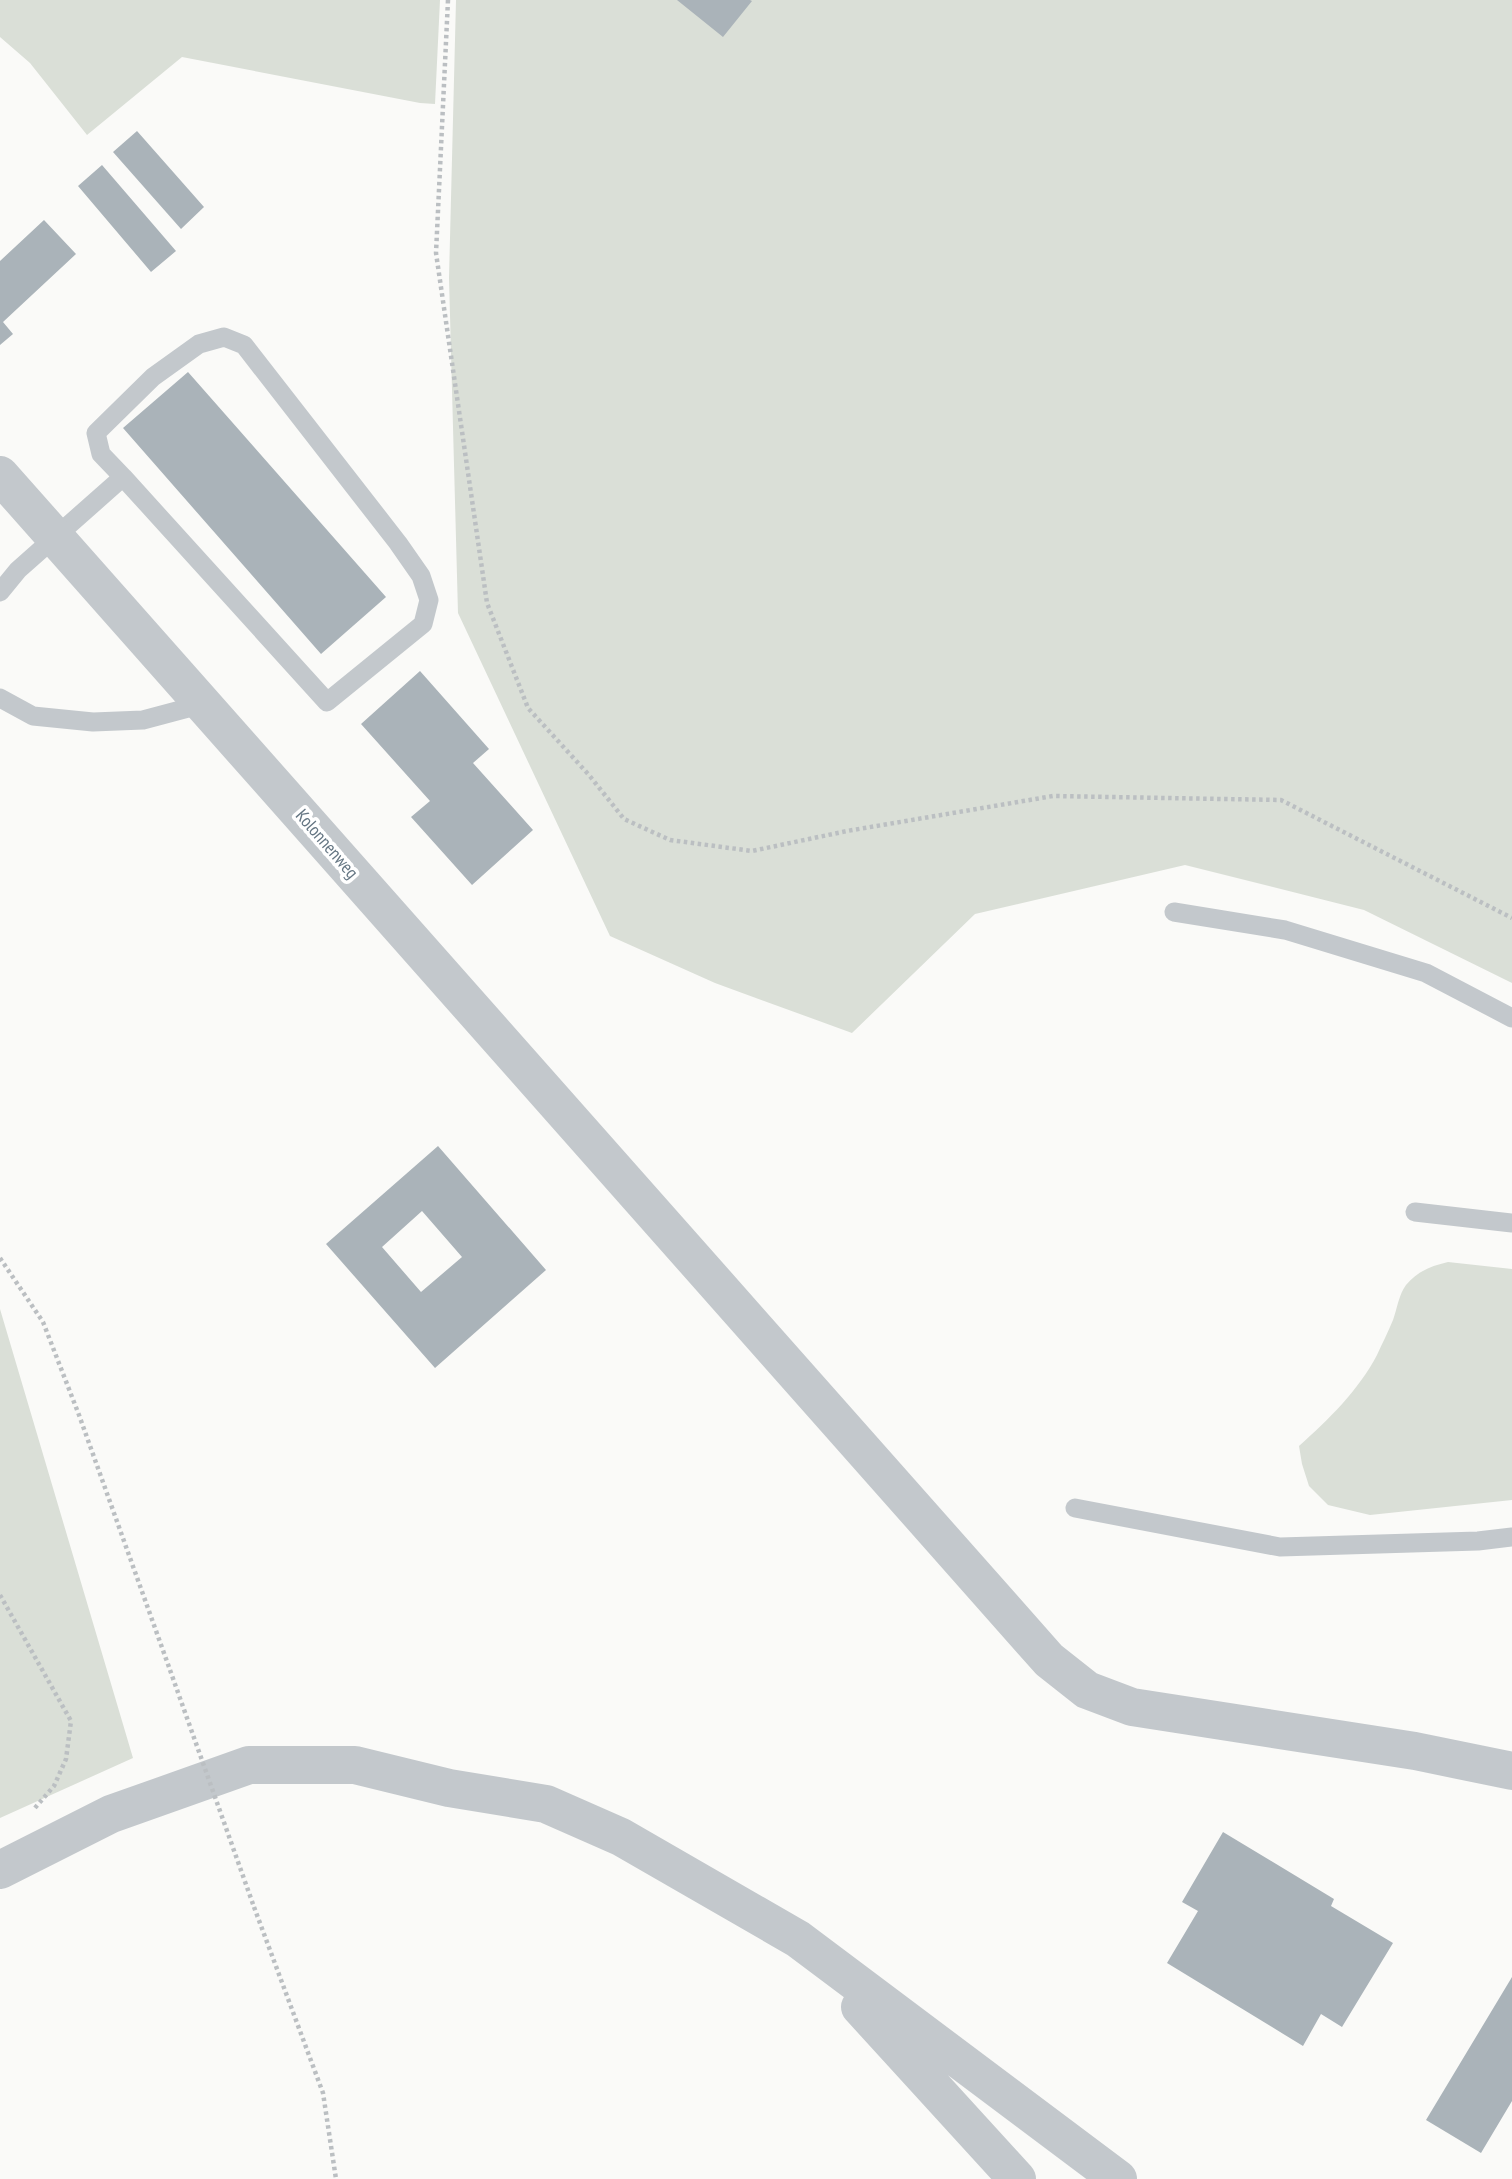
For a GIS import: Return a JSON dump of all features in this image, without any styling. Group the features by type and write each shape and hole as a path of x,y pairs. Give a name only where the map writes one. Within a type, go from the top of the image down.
{"street":[{"name":"Kolonnenweg","path":"0,475 1049,1660 1087,1690 1132,1707 1415,1751 1512,1771"},
{"path":"0,1870 111,1814 250,1765 355,1765 449,1788 546,1804 621,1837 798,1939 1118,2179"},
{"path":"798,1939 1017,2179"}],"lane":[{"path":"224,337 244,345 421,576 429,600 423,624 327,702 123,477 100,454 96,433 153,377 199,344 224,337"},
{"path":"0,592 18,570 123,477"},
{"path":"0,698 33,716 93,722 143,720 203,704"},
{"path":"1174,912 1285,930 1426,973 1512,1018"},
{"path":"1415,1212 1512,1223"},
{"path":"1075,1508 1280,1548 1478,1541 1512,1537"}],"path":[{"path":"448,0 436,253 486,603 528,708 589,775 624,819 670,840 751,851 847,831 1053,796 1281,800 1512,918"},
{"path":"0,1258 43,1322 79,1415 323,2093 336,2179"},
{"path":"0,1595 71,1721 66,1759 54,1786 33,1810"}],"shaded area":[{"path":"0,0 440,0 435,104 182,57 87,135 30,63 0,37"},
{"path":"456,0 1512,0 1512,983 1364,910 1185,865 975,914 852,1033 715,983 610,936 458,613 449,278"},
{"path":"1448,1262 1512,1269 1512,1500 1370,1515 1328,1505 1309,1486 1299,1446 1342,1404 1361,1381 1377,1355 1406,1285 1425,1270"},
{"path":"0,1309 133,1758 0,1818"}],"building":[{"path":"677,0 750,0 752,1 723,37"},
{"path":"137,131 204,207 181,229 113,152"},
{"path":"102,165 176,251 151,272 78,186"},
{"path":"44,220 76,254 3,322 13,334 0,345 0,261"},
{"path":"188,372 386,597 321,654 123,428"},
{"path":"420,671 489,749 473,763 533,830 472,885 411,817 430,801 361,724"},
{"path":"438,1146 546,1270 435,1368 326,1244","holes":["422,1211 462,1257 421,1292 382,1247"]},
{"path":"1223,1832 1334,1899 1331,1906 1393,1943 1342,2027 1321,2014 1303,2046 1167,1963 1198,1911 1182,1902"},
{"path":"1512,1977 1512,2101 1481,2153 1426,2120"}]}
